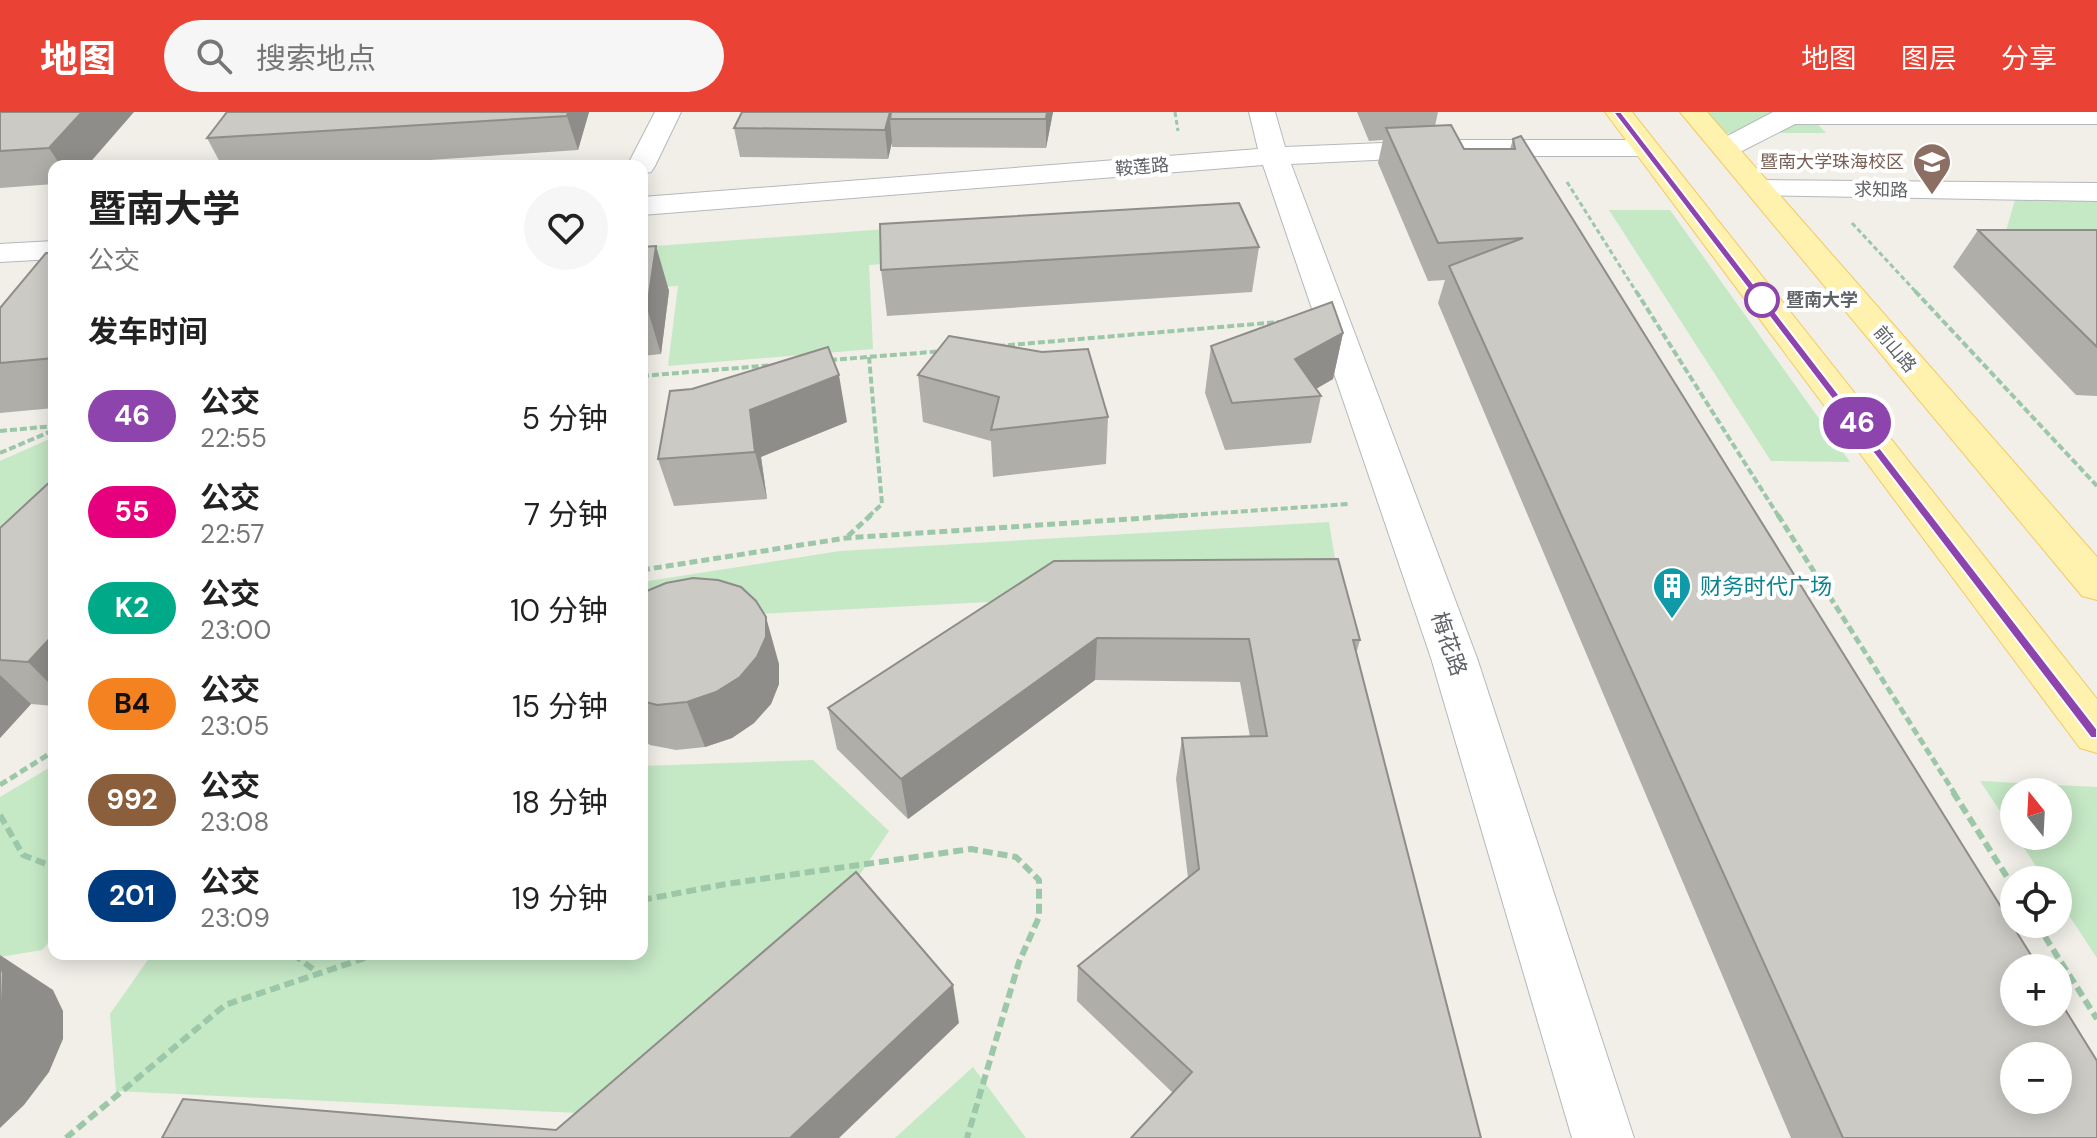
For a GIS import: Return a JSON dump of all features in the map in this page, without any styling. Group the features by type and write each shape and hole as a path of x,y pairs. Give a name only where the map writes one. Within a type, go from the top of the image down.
{"main road":[{"path":"1618,112 2097,734"},
{"name":"前山路","path":"1693,112 2097,585"}],"street":[{"path":"644,160 668,112"},
{"name":"梅花路","path":"1262,112 1274,156 1454,658 1603,1138"},
{"path":"1726,148 1788,114 2097,116"},
{"name":"鞍莲路","path":"648,206 1274,156 1456,148 1644,148"},
{"name":"求知路","path":"1761,189 2097,192"},
{"path":"0,253 48,250"}],"path":[{"path":"1545,147 2000,866"},
{"path":"1821,189 2097,486"},
{"path":"992,347 1332,318"},
{"path":"823,361 946,350"},
{"path":"846,538 882,504 869,357"},
{"path":"648,376 778,365"},
{"path":"0,431 48,428"},
{"path":"0,453 48,431"},
{"path":"648,569 846,538 1398,501"},
{"path":"0,785 48,755"},
{"path":"0,815 23,855 48,865"},
{"path":"648,899 726,884 971,849 1016,857 1039,880 1039,917 1019,962 967,1138"},
{"path":"2046,938 2097,1019"},
{"path":"301,960 319,974"},
{"path":"66,1138 225,1005 360,960"}],"green space":[{"path":"1701,112 1806,112 1826,133 1721,133"},
{"path":"2015,200 2097,200 2097,253 2004,238"},
{"path":"1224,204 1240,239 869,265 873,349 668,366 678,286 648,288 648,247"},
{"path":"1609,210 1670,210 1850,462 1771,461"},
{"path":"48,440 48,557 0,605 0,461"},
{"path":"1329,522 1339,584 701,617 648,624 648,581 840,551"},
{"path":"813,760 889,831 846,895 578,1113 116,1091 110,1014 148,960 648,960 648,766"},
{"path":"48,769 48,943 42,950 0,957 0,797"},
{"path":"1980,781 2000,782 2000,811"},
{"path":"2072,786 2097,787 2097,958 2072,920 2072,866 2036,866 2025,850 2072,850"},
{"path":"973,1067 1026,1138 895,1138"}],"building":[{"path":"0,112 82,112 49,148 0,151"},
{"path":"227,112 568,112 567,116 207,138"},
{"path":"742,112 890,112 885,130 734,128"},
{"path":"891,112 1047,112 1046,119 890,119"},
{"name":"财务时代广场","path":"1451,125 1464,149 1515,149 1513,139 1521,136 2000,905 2000,938 2020,938 2030,954 2000,954 2000,1026 2072,1026 2072,1021 2097,1061 2097,1138 1843,1138 1449,266 1523,238 1438,243 1386,128"},
{"path":"1239,203 1259,247 881,270 880,224"},
{"path":"1978,230 2097,230 2097,347"},
{"path":"656,246 648,301 648,247"},
{"path":"48,253 48,359 0,363 0,308"},
{"path":"1332,302 1343,333 1295,359 1321,396 1232,403 1211,346"},
{"path":"949,336 1042,352 1088,349 1108,417 991,430 999,397 918,375"},
{"path":"828,347 839,375 750,410 755,452 658,459 670,391 692,389"},
{"path":"48,484 48,640 28,662 0,660 0,528"},
{"path":"1338,559 1360,640 1353,640 1481,1138 1131,1138 1192,1072 1078,966 1199,869 1182,738 1267,736 1249,639 1097,638 901,779 828,708 1054,561"},
{"path":"693,578 718,580 741,587 756,601 766,617 766,637 757,657 740,677 716,692 687,702 657,705 648,703 648,590 666,583"},
{"path":"856,872 953,985 790,1138 162,1138 183,1099 556,1130"},
{"path":"0,966 3,973 0,1006"}],"bus line":[{"name":"46","path":"1618,112 2097,734"}],"place":[{"name":"暨南大学珠海校区","path":"1932,196"},
{"name":"暨南大学","path":"1762,300"},
{"name":"财务时代广场","path":"1672,620"}]}
